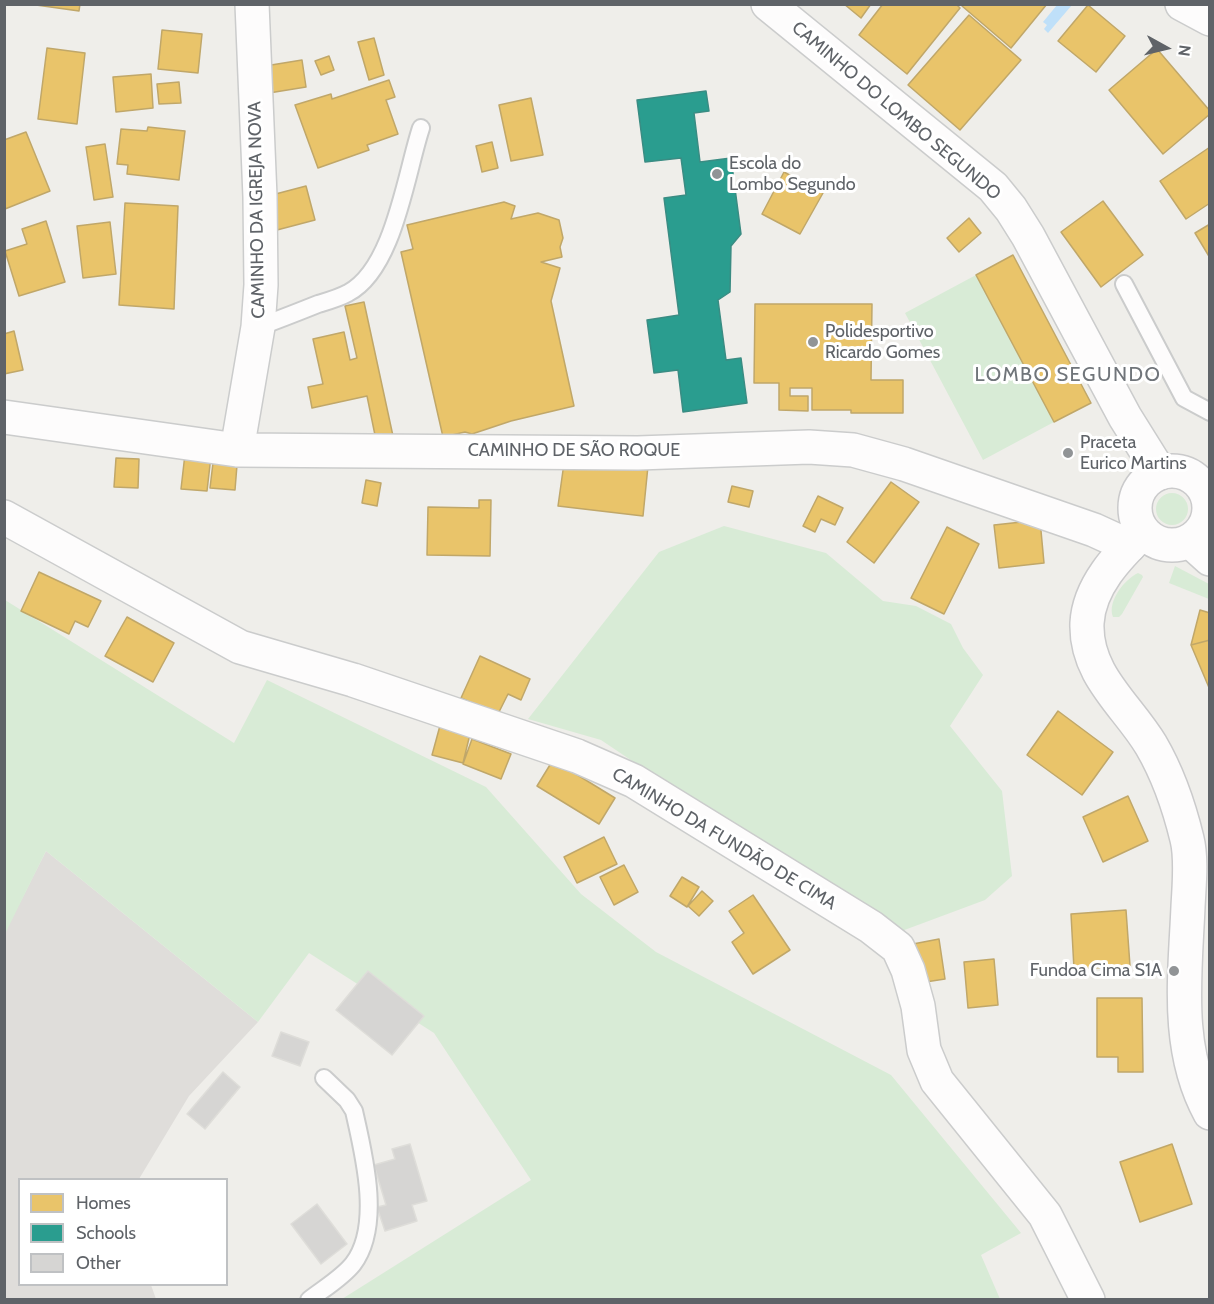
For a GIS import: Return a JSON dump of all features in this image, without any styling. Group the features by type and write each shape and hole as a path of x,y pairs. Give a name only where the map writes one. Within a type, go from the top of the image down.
{"street":[{"name":"CAMINHO DA IGREJA NOVA","path":"237,450 258,327 261,285 260,197 252,4"},
{"name":"CAMINHO DO LOMBO SEGUNDO","path":"768,4 993,187 1011,209 1028,236 1125,417 1160,473"},
{"path":"1182,4 1209,19"},
{"name":"CAMINHO DE SÃO ROQUE","path":"4,417 237,450 626,453 809,447 853,450 904,464 1094,530 1136,539"},
{"path":"1136,539 1200,550 1208,494 1188,475 1169,471 1148,480 1137,497 1136,539 1109,568 1090,603 1087,623 1094,663 1103,681 1150,744 1176,800 1188,842 1185,1028 1190,1063 1209,1113"},
{"name":"CAMINHO DA FUNDÃO DE CIMA","path":"4,516 240,647 353,680 555,748 634,781 871,927 898,948 908,970 918,1006 924,1050 937,1081 1045,1215 1088,1299"}],"lane":[{"path":"258,327 350,292 369,274 394,225 407,187 413,154 421,129"},
{"path":"1124,284 1184,398 1209,412"},
{"path":"309,1299 351,1266 361,1251 370,1204 354,1111 324,1078"}],"shaded area":[{"path":"46,851 258,1022 189,1096 140,1178 18,1178 18,1286 151,1286 156,1299 5,1299 4,934"}],"green space":[{"path":"976,275 1054,422 983,460 905,313"},
{"path":"1172,493 1183,498 1188,509 1183,520 1172,525 1161,520 1156,509 1161,498"},
{"path":"724,526 826,553 883,601 916,606 951,624 963,648 983,675 950,726 1002,791 1012,876 985,900 891,935 601,740 528,719 659,552"},
{"path":"1175,566 1209,584 1209,599 1169,583"},
{"path":"1138,573 1143,577 1122,614 1119,617 1113,617 1113,604 1118,591"},
{"path":"5,600 234,743 267,680 486,787 581,894 656,952 891,1075 1021,1233 981,1255 1000,1299 342,1299 531,1180 434,1033 309,953 258,1022 46,851 5,934"}],"water":[{"path":"1057,5 1072,5 1048,33 1044,29 1047,25 1043,22"}],"building: Homes":[{"path":"29,4 80,4 79,11"},
{"path":"844,4 871,4 861,18"},
{"path":"883,4 956,4 960,8 907,74 859,35"},
{"path":"963,4 1047,4 1011,48 962,6"},
{"path":"1088,5 1125,36 1096,72 1058,41"},
{"path":"969,15 1021,60 960,130 908,85"},
{"path":"162,30 202,34 198,73 158,69"},
{"path":"374,38 384,75 369,80 358,42"},
{"path":"47,48 85,53 77,124 38,119"},
{"path":"1157,49 1210,111 1210,114 1163,154 1109,90"},
{"path":"329,56 334,70 321,75 315,61"},
{"path":"302,60 306,87 269,93 265,66"},
{"path":"151,74 153,108 116,112 113,77"},
{"path":"389,80 395,97 386,100 398,134 367,145 369,150 318,168 295,105 331,94 332,99"},
{"path":"179,82 181,103 159,104 157,84"},
{"path":"531,98 543,155 511,161 499,105"},
{"path":"148,127 185,131 179,180 127,174 128,165 117,164 121,129 147,131"},
{"path":"26,132 50,191 5,209 4,140"},
{"path":"492,142 498,168 482,172 476,146"},
{"path":"105,144 113,197 94,200 86,147"},
{"path":"1210,147 1210,203 1186,219 1160,181"},
{"path":"784,172 823,193 800,234 762,214"},
{"path":"306,186 315,220 277,230 268,196"},
{"path":"1103,201 1143,255 1101,287 1061,232"},
{"path":"504,202 515,206 511,219 538,213 559,220 563,238 560,247 562,257 541,262 560,268 551,301 574,406 511,421 472,434 465,432 443,437 401,252 413,249 407,225"},
{"path":"125,203 178,206 174,309 119,305"},
{"path":"969,218 981,233 959,252 947,238"},
{"path":"46,221 65,282 19,296 5,251 27,244 22,229"},
{"path":"110,222 116,274 83,278 77,226"},
{"path":"1210,224 1210,258 1195,233"},
{"path":"1013,255 1091,403 1054,422 976,275"},
{"path":"364,302 393,436 376,440 367,396 312,408 308,387 323,384 313,339 344,332 350,360 357,358 345,306"},
{"name":"Polidesportivo Ricardo Gomes","path":"755,304 872,304 871,380 903,380 903,413 812,410 812,388 790,388 790,396 808,396 808,411 779,410 779,383 754,383"},
{"path":"14,331 23,370 4,374 4,334"},
{"path":"185,454 211,456 207,491 181,489"},
{"path":"565,456 648,466 643,516 558,506"},
{"path":"116,458 139,459 138,488 114,487"},
{"path":"213,463 237,465 235,490 210,488"},
{"path":"366,480 381,483 377,506 362,503"},
{"path":"891,482 919,502 874,563 847,542"},
{"path":"732,486 753,491 749,507 728,502"},
{"path":"818,496 843,508 835,525 821,519 815,532 803,526"},
{"path":"479,500 491,500 490,556 427,555 428,507 479,508"},
{"path":"1040,520 1044,563 999,568 994,525"},
{"path":"947,527 979,544 944,614 911,598"},
{"path":"39,572 101,601 88,627 75,621 69,634 21,611"},
{"path":"1200,610 1210,613 1210,640 1191,645"},
{"path":"127,617 174,643 153,682 105,656"},
{"path":"1210,640 1210,690 1191,645"},
{"path":"480,656 530,679 521,700 508,694 498,714 461,698"},
{"path":"1058,711 1113,752 1082,795 1027,755"},
{"path":"441,722 471,730 463,763 432,755"},
{"path":"472,739 511,754 501,779 463,764"},
{"path":"553,760 615,798 599,824 537,786"},
{"path":"1128,796 1148,841 1103,862 1083,817"},
{"path":"604,837 617,864 577,883 564,857"},
{"path":"624,865 638,892 614,905 600,877"},
{"path":"682,877 699,887 687,907 670,896"},
{"path":"702,891 713,901 699,916 688,906"},
{"path":"753,895 790,950 753,974 732,942 744,933 729,911"},
{"path":"1126,910 1130,966 1074,969 1071,914"},
{"path":"939,939 945,979 919,983 913,944"},
{"path":"994,959 998,1005 968,1008 964,962"},
{"path":"1097,998 1142,998 1143,1072 1118,1072 1118,1057 1097,1057"},
{"path":"1172,1144 1192,1204 1140,1222 1120,1162"}],"building: Schools":[{"path":"706,91 709,111 694,113 700,162 731,158 741,234 731,246 730,292 718,300 726,360 741,358 747,403 683,412 678,370 654,373 647,320 679,315 664,198 686,195 681,158 645,162 637,100"}],"building: Other":[{"path":"368,971 424,1016 392,1055 336,1010"},
{"path":"281,1032 309,1042 300,1066 272,1056"},
{"path":"223,1072 240,1087 205,1129 187,1114"},
{"path":"410,1144 427,1201 412,1205 417,1221 385,1231 377,1207 386,1205 374,1165 395,1159 392,1149"},
{"path":"317,1204 347,1244 321,1264 291,1224"}],"place":[{"name":"Escola do Lombo Segundo","path":"717,174"},
{"name":"Polidesportivo Ricardo Gomes","path":"813,342"},
{"name":"Praceta Eurico Martins","path":"1068,453"},
{"name":"Fundoa Cima S1A","path":"1174,971"}],"district":[{"name":"LOMBO SEGUNDO","path":"1068,375"}]}
